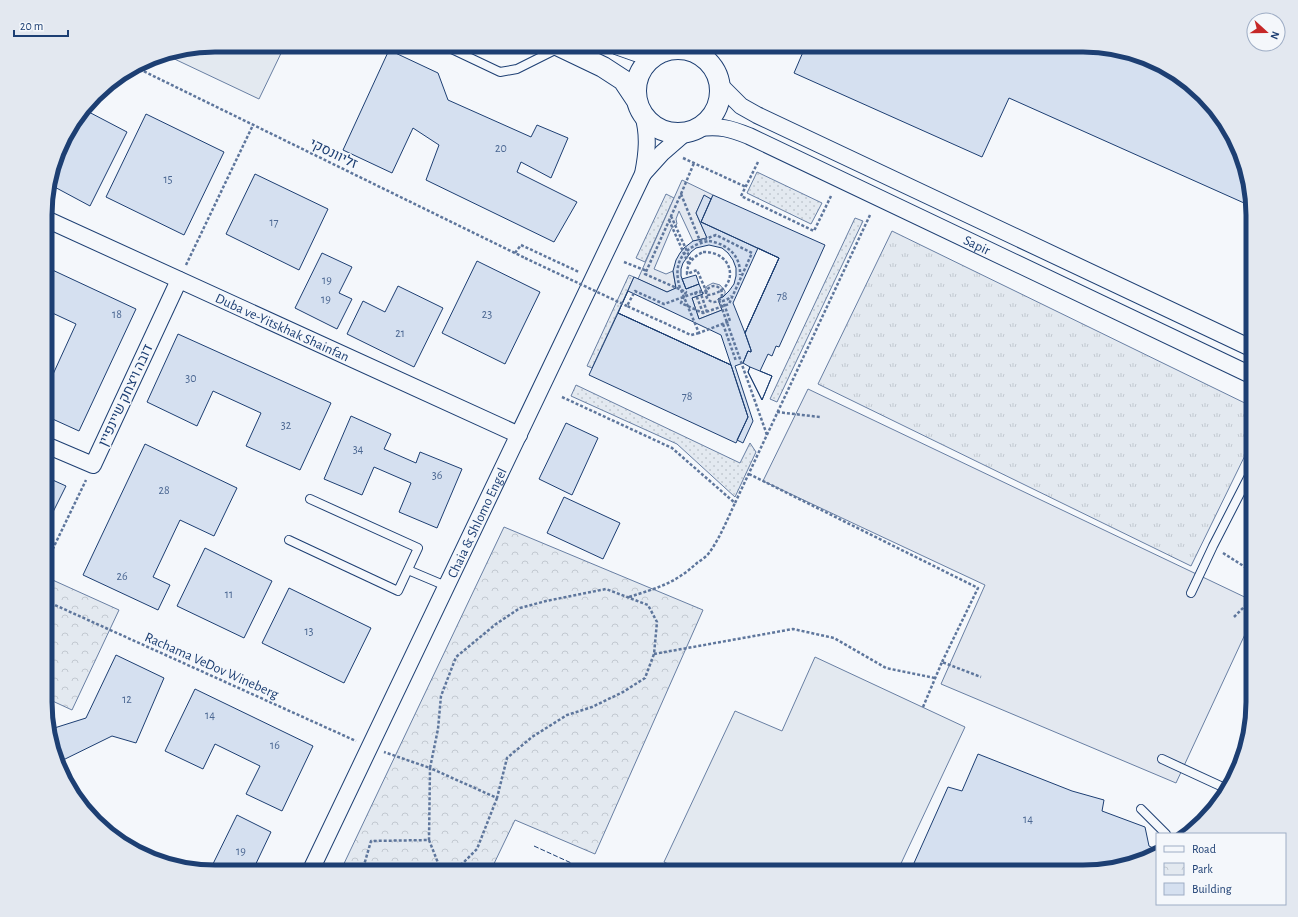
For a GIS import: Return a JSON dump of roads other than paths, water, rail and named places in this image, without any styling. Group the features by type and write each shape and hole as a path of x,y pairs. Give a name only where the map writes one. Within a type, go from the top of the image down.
{"street":[{"path":"572,52 603,66 623,80 651,124 661,130 673,134 692,131 709,120 716,110 720,98 720,85 717,74 710,64 698,52"},
{"path":"640,108 636,90 638,78 644,67 652,58 663,52"},
{"name":"Sapir","path":"720,85 728,95 741,106 757,115 1246,346"},
{"name":"Chaia & Shlomo Engel","path":"313,865 643,174 646,162 647,129 640,108"},
{"name":"Sapir","path":"692,131 712,127 729,128 749,136 1246,373"},
{"name":"Chaia & Shlomo Engel","path":"643,174 662,153 692,131"},
{"name":"Duba ve-Yitskhak Shainfan","path":"52,222 519,435"},
{"name":"דובה ויצחק שיינפיין","path":"52,448 93,465 179,280"}],"lane":[{"path":"458,52 500,72 517,69 548,52"},
{"path":"1191,593 1246,482"},
{"path":"289,540 398,591 418,548 310,499"},
{"path":"408,570 446,586"},
{"path":"1162,759 1222,787"},
{"path":"1141,809 1165,833"}]}
